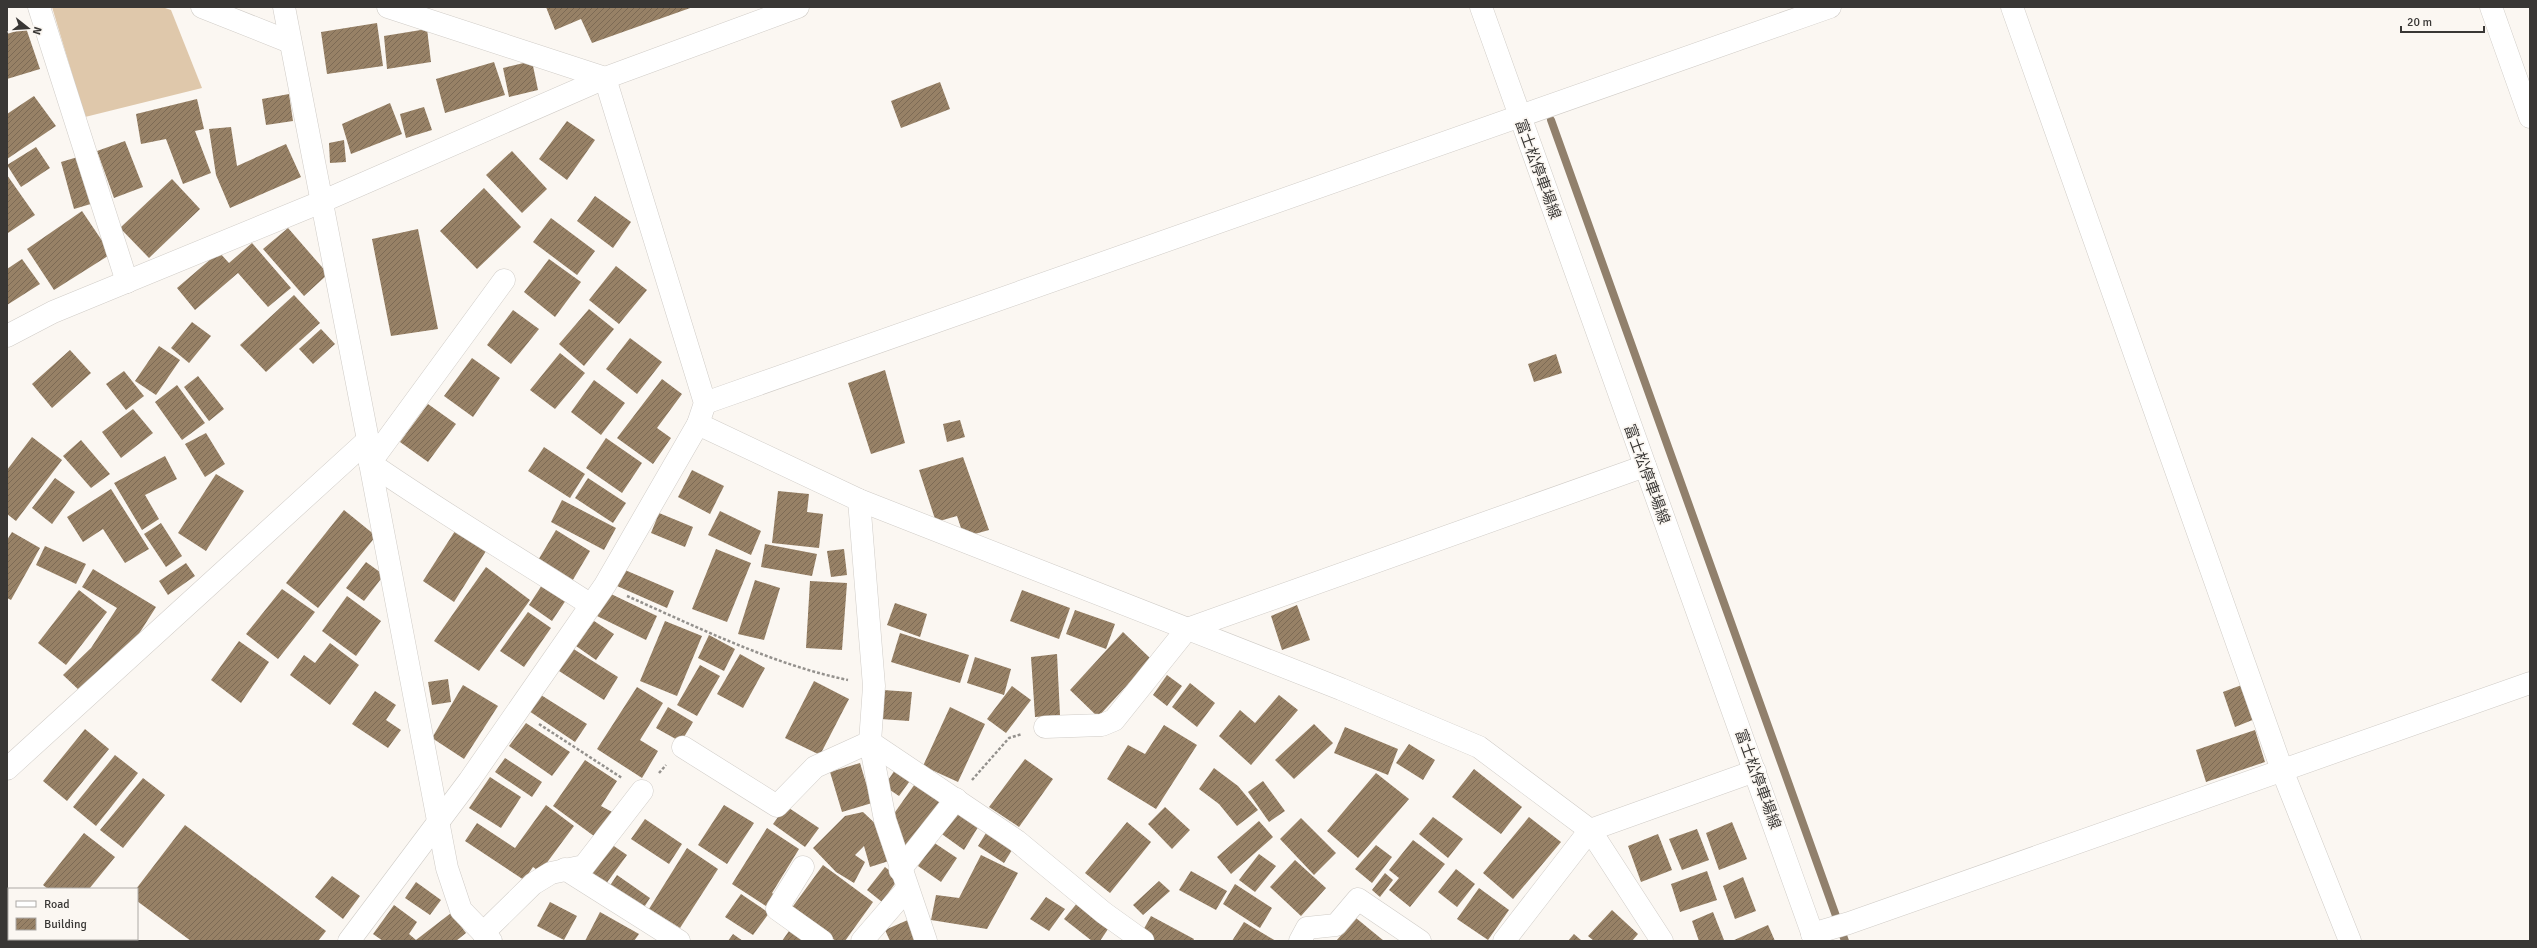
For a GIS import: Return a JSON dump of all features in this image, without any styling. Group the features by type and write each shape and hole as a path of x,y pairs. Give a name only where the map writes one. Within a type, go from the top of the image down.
{"street":[{"path":"39,7 127,282"},
{"path":"202,7 290,42"},
{"path":"284,7 368,440 370,463 439,822 446,868 461,910 487,937 533,884 551,873 584,866 642,791"},
{"path":"388,7 605,78"},
{"path":"7,336 53,312 321,202 605,78 798,7"},
{"name":"富士松停車場線","path":"1480,7 1644,466 1755,771 1817,935"},
{"path":"706,402 1830,7"},
{"path":"2012,7 2282,770 2350,941"},
{"path":"2491,7 2530,117"},
{"path":"349,941 439,822 591,605 698,424 706,402 605,78"},
{"path":"370,463 504,280"},
{"path":"698,424 859,500 1341,689 1479,747 1590,830 1662,941"},
{"path":"7,769 368,440"},
{"path":"370,463 434,507 502,547 591,605"},
{"path":"1045,728 1102,725 1114,720 1187,629 1644,466"},
{"path":"859,500 874,686 870,742 885,820 904,880 926,941"},
{"path":"1817,935 2530,683"},
{"path":"683,747 777,806 815,767 870,742"},
{"path":"870,742 1017,841 1104,913 1143,941"},
{"path":"1504,941 1590,830 1755,771"},
{"path":"862,941 904,880 956,799"},
{"path":"803,867 777,909 822,941"},
{"path":"565,869 679,941"},
{"path":"1300,941 1307,928 1336,925 1358,899 1420,941"}],"path":[{"path":"604,585 704,629 815,672 874,686"},
{"path":"518,710 642,791 683,747"},
{"path":"956,799 1010,738 1045,728"}],"shaded area":[{"path":"52,7 162,7 171,10 202,88 85,117"}],"building":[{"path":"546,7 693,7 592,43 581,19 555,30"},
{"path":"377,23 383,66 327,74 321,32"},
{"path":"26,28 40,69 7,79 7,34"},
{"path":"427,29 431,62 387,69 384,36"},
{"path":"532,61 538,90 509,97 503,68"},
{"path":"494,62 505,95 445,113 436,79"},
{"path":"940,82 950,109 901,128 891,101"},
{"path":"289,94 293,121 266,125 262,99"},
{"path":"34,96 56,126 7,159 7,114"},
{"path":"197,99 204,129 195,131 211,173 183,184 166,139 141,144 136,114"},
{"path":"390,103 402,134 351,154 342,124"},
{"path":"424,107 432,130 406,138 400,114"},
{"path":"567,121 595,140 567,180 539,159"},
{"path":"231,127 237,166 286,144 301,177 230,208 216,175 209,129"},
{"path":"344,140 346,162 330,163 329,143"},
{"path":"125,141 143,187 114,198 97,151"},
{"path":"36,147 50,168 21,187 7,165"},
{"path":"512,151 547,189 522,213 486,175"},
{"path":"81,156 94,203 74,209 61,162"},
{"path":"7,175 35,215 8,233 7,231"},
{"path":"172,179 200,209 149,258 120,228"},
{"path":"484,188 521,227 477,269 440,231"},
{"path":"595,196 631,222 613,248 577,221"},
{"path":"82,211 111,254 54,290 27,249"},
{"path":"551,218 595,251 577,275 533,242"},
{"path":"288,228 328,274 304,296 263,249"},
{"path":"418,229 438,329 391,336 372,239"},
{"path":"252,243 291,288 268,307 238,273 195,310 177,288 219,252 229,263"},
{"path":"22,259 40,284 7,305 7,269"},
{"path":"549,259 581,282 555,317 524,292"},
{"path":"616,266 647,290 619,324 589,300"},
{"path":"294,295 320,323 266,372 240,345"},
{"path":"589,309 614,329 584,366 559,344"},
{"path":"513,310 539,329 511,364 487,345"},
{"path":"192,322 211,336 189,363 171,348"},
{"path":"321,329 335,344 313,364 299,349"},
{"path":"630,338 662,362 637,394 606,369"},
{"path":"159,346 180,360 156,395 135,381"},
{"path":"70,350 91,373 52,408 32,384"},
{"path":"560,353 585,373 555,409 530,390"},
{"path":"1556,354 1562,373 1534,382 1528,364"},
{"path":"472,358 500,378 473,417 444,396"},
{"path":"885,370 905,443 871,454 848,383"},
{"path":"124,371 144,396 126,410 106,384"},
{"path":"198,376 224,409 209,421 184,387"},
{"path":"662,379 682,394 657,428 671,438 653,464 617,438"},
{"path":"594,380 625,403 601,435 571,412"},
{"path":"177,385 205,423 182,440 155,402"},
{"path":"428,404 456,424 428,462 400,442"},
{"path":"133,409 153,433 121,458 102,432"},
{"path":"960,420 965,437 947,442 943,424"},
{"path":"206,433 225,464 205,477 185,444"},
{"path":"32,437 62,460 16,521 7,514 7,470"},
{"path":"606,438 642,463 622,493 586,468"},
{"path":"81,440 110,474 91,488 63,456"},
{"path":"544,447 585,474 570,498 528,471"},
{"path":"165,456 177,479 145,495 159,519 142,530 114,483"},
{"path":"963,457 989,530 964,537 957,516 936,522 919,470"},
{"path":"692,470 724,486 710,514 678,497"},
{"path":"216,474 244,491 206,551 178,533"},
{"path":"55,478 75,492 52,524 32,508"},
{"path":"588,478 626,503 613,523 575,498"},
{"path":"111,489 149,549 125,563 103,529 83,542 67,517"},
{"path":"778,491 809,494 807,512 823,514 819,548 772,543"},
{"path":"562,500 616,528 604,550 551,522"},
{"path":"344,510 376,536 318,608 286,583"},
{"path":"720,511 761,531 751,555 708,535"},
{"path":"659,513 693,527 685,547 651,533"},
{"path":"161,523 182,556 166,567 144,534"},
{"path":"556,530 590,551 571,583 537,562"},
{"path":"455,531 486,551 454,602 423,581"},
{"path":"12,532 40,548 11,600 7,598 7,540"},
{"path":"765,544 817,554 812,576 761,567"},
{"path":"45,546 86,564 76,584 36,565"},
{"path":"716,549 751,563 727,622 692,609"},
{"path":"844,549 847,575 831,577 827,551"},
{"path":"366,562 384,575 364,601 346,588"},
{"path":"186,563 195,576 168,595 159,581"},
{"path":"486,567 530,600 479,671 434,641"},
{"path":"93,569 156,607 135,640 80,691 63,675 91,648 117,608 82,587"},
{"path":"625,570 674,591 667,608 617,586"},
{"path":"755,580 780,588 764,640 738,634"},
{"path":"810,581 847,583 842,650 806,648"},
{"path":"544,582 568,597 552,621 529,605"},
{"path":"282,589 315,612 278,659 246,634"},
{"path":"79,590 107,612 66,665 38,643"},
{"path":"1022,590 1070,608 1059,639 1010,621"},
{"path":"609,593 657,616 646,640 597,616"},
{"path":"347,596 381,621 356,656 322,631"},
{"path":"895,603 927,614 920,637 887,625"},
{"path":"1297,605 1310,640 1282,650 1271,616"},
{"path":"1075,610 1115,624 1106,649 1066,634"},
{"path":"528,612 551,628 524,667 500,651"},
{"path":"594,621 614,634 596,660 576,646"},
{"path":"665,621 702,636 677,696 640,681"},
{"path":"1123,632 1151,659 1098,717 1070,690"},
{"path":"900,633 969,655 960,683 891,662"},
{"path":"709,635 735,649 724,671 698,658"},
{"path":"239,641 269,662 241,703 211,680"},
{"path":"330,643 359,665 330,705 290,675 304,655 315,663"},
{"path":"572,648 618,677 604,700 559,671"},
{"path":"740,654 765,668 743,708 717,694"},
{"path":"1057,654 1060,715 1035,717 1031,657"},
{"path":"975,657 1011,669 1004,695 967,683"},
{"path":"700,665 720,676 697,716 677,705"},
{"path":"1167,675 1182,686 1167,706 1153,695"},
{"path":"448,679 451,702 432,705 428,682"},
{"path":"814,681 849,699 820,755 785,738"},
{"path":"1190,683 1215,703 1197,727 1172,707"},
{"path":"2247,683 2260,717 2235,727 2223,692"},
{"path":"463,685 498,706 464,759 432,738"},
{"path":"1012,686 1031,700 1006,733 987,719"},
{"path":"637,687 663,703 640,740 658,751 642,778 597,749"},
{"path":"883,690 912,692 909,721 881,719"},
{"path":"375,691 396,705 386,720 401,730 388,748 352,724"},
{"path":"541,695 587,724 575,742 529,711"},
{"path":"1279,695 1298,710 1251,765 1219,736 1240,710 1255,723"},
{"path":"668,707 693,722 681,742 656,728"},
{"path":"950,707 985,724 958,782 923,766"},
{"path":"526,723 570,752 552,776 509,746"},
{"path":"1314,724 1333,743 1294,779 1275,760"},
{"path":"1164,725 1197,745 1156,809 1107,779 1128,745 1145,754"},
{"path":"1345,727 1398,749 1388,775 1334,753"},
{"path":"85,729 109,749 67,801 43,781"},
{"path":"2255,730 2265,762 2206,782 2196,750"},
{"path":"1409,744 1435,760 1423,780 1396,763"},
{"path":"115,755 138,773 96,826 73,807"},
{"path":"505,758 542,782 532,797 495,772"},
{"path":"1025,759 1053,779 1019,827 989,807"},
{"path":"585,760 617,781 601,806 614,813 598,839 553,806"},
{"path":"860,763 872,803 842,812 830,772"},
{"path":"897,767 912,778 899,796 884,786"},
{"path":"1214,768 1238,786 1258,810 1237,826 1219,804 1199,789"},
{"path":"1474,769 1522,807 1501,834 1452,797"},
{"path":"1376,773 1409,799 1358,858 1327,831"},
{"path":"490,777 521,797 501,828 469,808"},
{"path":"143,778 165,795 123,848 100,830"},
{"path":"917,781 942,799 906,849 893,815"},
{"path":"1263,781 1285,811 1269,822 1248,792"},
{"path":"546,805 574,826 540,872 533,867 524,880 465,841 477,823 515,848"},
{"path":"724,805 754,823 727,864 698,845"},
{"path":"786,806 819,828 805,847 773,824"},
{"path":"1165,807 1190,830 1172,849 1148,824"},
{"path":"955,809 980,824 964,850 939,832"},
{"path":"863,812 883,831 892,860 870,867 864,846 855,855 865,862 854,883 836,872 813,848 845,816"},
{"path":"1433,817 1463,839 1448,858 1419,834"},
{"path":"1529,817 1561,842 1513,899 1483,873"},
{"path":"1301,818 1336,853 1314,875 1280,839"},
{"path":"645,819 682,844 669,864 631,839"},
{"path":"1259,821 1273,837 1231,874 1217,857"},
{"path":"1127,822 1151,842 1110,893 1085,873"},
{"path":"1732,822 1747,859 1719,870 1706,833"},
{"path":"185,825 326,931 318,941 191,941 138,902 138,888 137,888"},
{"path":"767,828 799,849 772,893 776,896 769,908 732,884"},
{"path":"1697,829 1709,860 1682,870 1669,839"},
{"path":"84,833 115,857 90,888 47,888 43,885"},
{"path":"986,833 1012,850 1004,863 978,846"},
{"path":"1658,834 1672,870 1641,882 1628,846"},
{"path":"1413,840 1445,864 1410,907 1389,890 1399,878 1389,870"},
{"path":"608,842 627,855 603,888 584,875"},
{"path":"933,842 957,858 941,882 918,866"},
{"path":"1376,845 1392,857 1372,883 1355,869"},
{"path":"687,848 718,869 680,928 649,909"},
{"path":"1259,854 1276,866 1255,892 1239,880"},
{"path":"981,855 1018,873 987,929 931,920 936,895 959,898"},
{"path":"1295,860 1326,888 1301,916 1270,887"},
{"path":"823,865 873,902 845,941 836,941 791,909"},
{"path":"885,867 899,878 882,902 867,890"},
{"path":"1456,869 1475,884 1457,907 1438,892"},
{"path":"1191,871 1227,891 1216,910 1179,890"},
{"path":"1707,871 1717,900 1680,912 1671,884"},
{"path":"1385,873 1393,880 1380,897 1372,890"},
{"path":"617,875 650,898 641,912 607,890"},
{"path":"332,876 360,896 343,919 315,897"},
{"path":"1743,877 1756,911 1735,919 1723,886"},
{"path":"1159,881 1170,891 1143,915 1133,905"},
{"path":"416,882 441,900 430,915 405,898"},
{"path":"1235,884 1272,908 1260,928 1223,904"},
{"path":"1479,888 1509,910 1488,940 1457,919"},
{"path":"741,894 769,913 753,935 725,917"},
{"path":"1046,897 1065,909 1049,931 1030,919"},
{"path":"550,902 577,916 564,940 537,926"},
{"path":"1078,902 1110,926 1100,941 1092,941 1064,919"},
{"path":"394,905 417,922 409,934 416,940 451,913 466,933 456,941 383,941 373,934"},
{"path":"1612,910 1638,934 1632,941 1594,941 1588,936"},
{"path":"600,912 639,934 634,941 585,941"},
{"path":"1713,912 1724,940 1699,941 1692,921"},
{"path":"8,916 8,940 39,940 7,941"},
{"path":"1151,916 1194,939 1193,941 1154,941 1141,934"},
{"path":"1356,918 1384,941 1336,941"},
{"path":"910,919 920,941 890,941 885,930"},
{"path":"1244,922 1276,941 1232,941"},
{"path":"1768,925 1775,941 1732,941"},
{"path":"791,928 809,941 782,941"},
{"path":"733,934 743,941 728,941"},
{"path":"1574,934 1582,941 1568,941"}],"waterway":[{"path":"1551,120 1845,941"}]}
